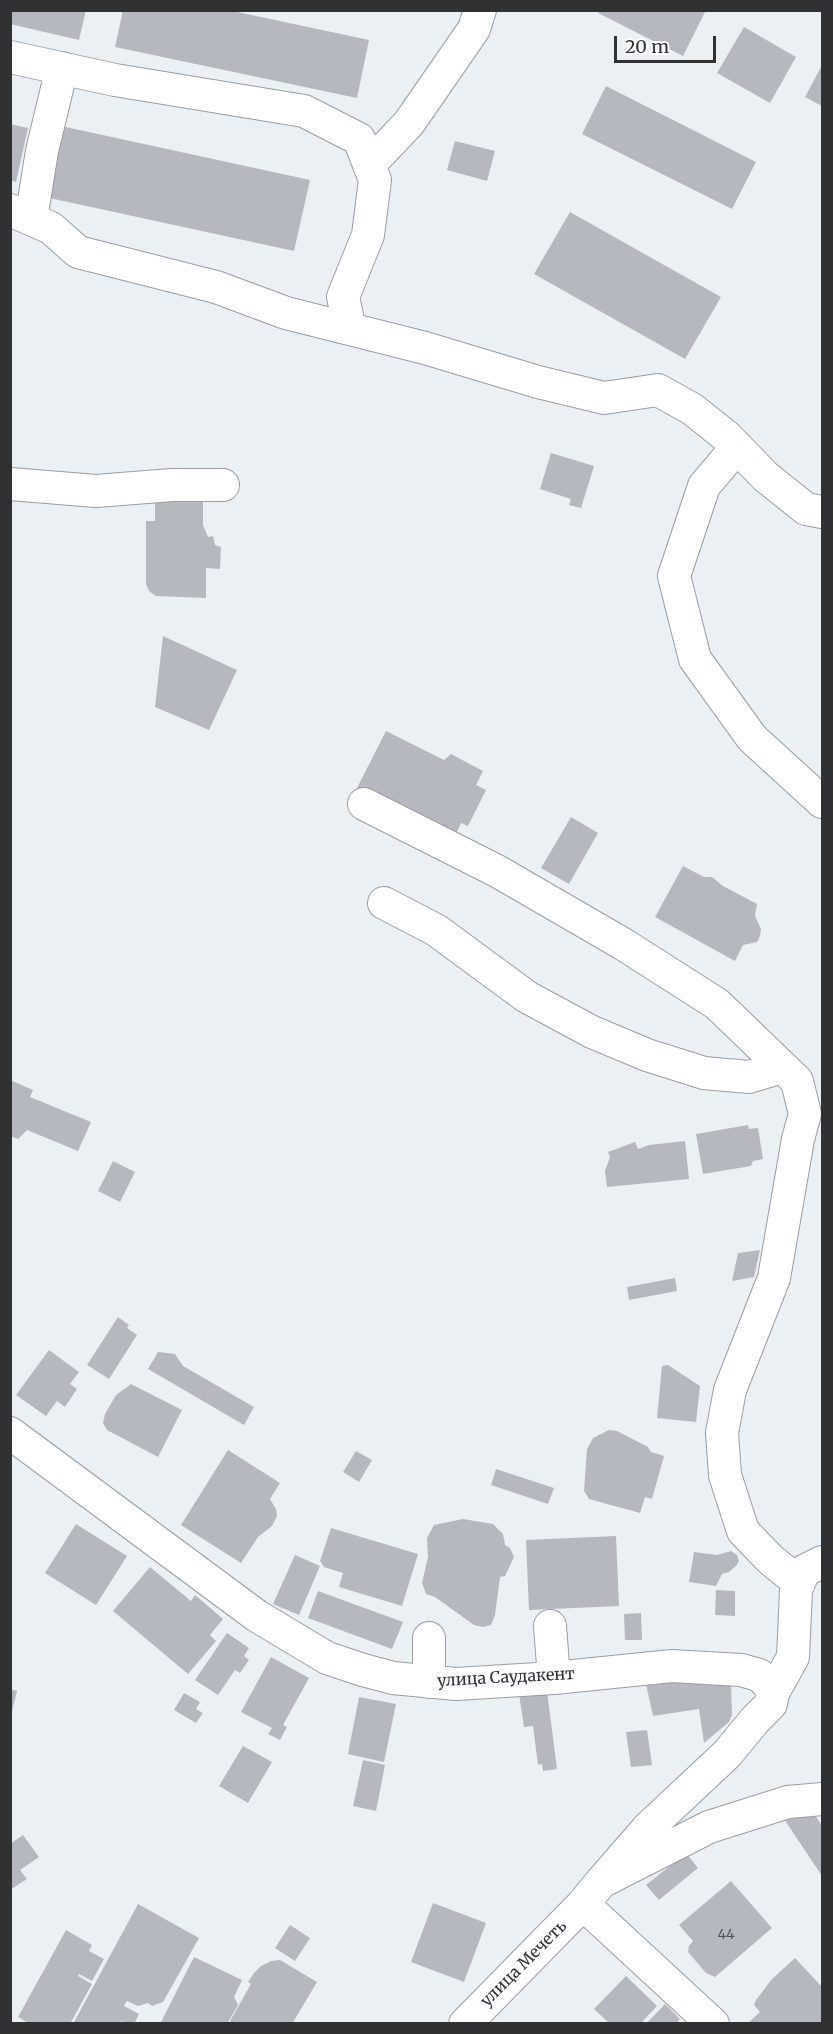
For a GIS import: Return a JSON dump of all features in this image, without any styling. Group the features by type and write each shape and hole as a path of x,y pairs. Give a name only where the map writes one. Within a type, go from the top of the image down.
{"street":[{"path":"369,165 409,123 474,29 480,10"},
{"path":"10,57 115,80 304,111 359,139 375,180 368,235 343,297 350,329"},
{"path":"62,68 42,151 21,214 51,228 78,252 216,287 286,313 426,348 538,382 604,398 658,390 693,409 737,447 766,477 806,509 822,512"},
{"path":"737,447 704,486 674,576 695,659 752,738 822,802"},
{"path":"10,484 96,491 172,485 223,485"},
{"path":"364,804 497,871 623,944 717,1004 797,1081 805,1114"},
{"path":"384,903 436,930 527,997 592,1032 647,1055 704,1073 749,1077 782,1067"},
{"path":"799,1583 770,1559 743,1531 725,1475 722,1433 730,1390 774,1278 798,1139 805,1114 822,1088"},
{"name":"улица Саудакент","path":"10,1433 257,1616 327,1658 393,1678 456,1684 554,1678 672,1666 741,1670 759,1675 770,1686 773,1693"},
{"path":"592,1894 648,1828 728,1754 771,1704 773,1693 793,1657 796,1590 804,1571 822,1562"},
{"path":"550,1626 554,1678"},
{"path":"429,1638 429,1682"},
{"path":"592,1894 709,1827 788,1802 822,1799"},
{"path":"592,1894 713,2024"},
{"name":"улица Мечеть","path":"465,2024 592,1894"}],"building":[{"path":"10,10 86,10 79,40 10,24"},
{"path":"123,10 228,10 369,40 357,98 115,47"},
{"path":"600,10 706,10 683,56 598,13"},
{"path":"744,27 796,57 770,103 717,73"},
{"path":"822,65 822,106 805,97"},
{"path":"606,86 756,162 732,209 582,134"},
{"path":"10,124 28,128 16,182 10,180"},
{"path":"61,126 310,180 294,251 45,197"},
{"path":"455,141 495,151 487,181 447,170"},
{"path":"570,212 721,297 685,359 534,274"},
{"path":"551,453 594,466 581,508 569,505 571,499 540,489"},
{"path":"155,495 203,495 203,525 208,537 213,536 215,545 221,547 220,569 206,568 206,598 156,596 149,591 146,584 146,521 155,521"},
{"path":"163,636 237,670 209,730 155,707"},
{"path":"386,731 444,760 451,754 483,771 476,785 486,790 468,826 461,823 455,836 357,788"},
{"path":"571,817 598,833 569,884 541,868"},
{"path":"683,866 704,877 712,877 723,886 757,904 755,916 761,929 760,936 757,942 743,945 735,961 655,917"},
{"path":"10,1080 33,1090 30,1097 91,1122 78,1151 27,1130 18,1139 10,1136"},
{"path":"748,1125 749,1129 758,1128 763,1159 753,1161 751,1166 703,1174 696,1134"},
{"path":"685,1141 689,1179 607,1187 605,1171 610,1157 608,1152 635,1142 638,1149 649,1145"},
{"path":"113,1161 135,1172 120,1202 98,1191"},
{"path":"760,1250 754,1277 732,1281 738,1253"},
{"path":"675,1278 677,1291 629,1300 627,1287"},
{"path":"118,1317 137,1335 109,1379 87,1365"},
{"path":"49,1350 79,1372 70,1384 77,1389 65,1407 57,1401 46,1416 16,1395"},
{"path":"158,1352 175,1354 183,1366 254,1407 244,1425 148,1369"},
{"path":"668,1365 700,1386 696,1422 657,1418 662,1366"},
{"path":"131,1384 182,1410 158,1457 107,1430 103,1423 105,1414 116,1395"},
{"path":"609,1430 617,1431 648,1447 651,1452 664,1456 652,1499 645,1497 640,1513 589,1499 584,1491 587,1449 593,1438"},
{"path":"228,1450 280,1483 270,1499 277,1516 272,1526 258,1537 241,1563 181,1525"},
{"path":"356,1451 372,1460 359,1482 343,1472"},
{"path":"496,1469 554,1488 548,1504 491,1485"},
{"path":"463,1519 493,1524 503,1534 505,1545 510,1548 514,1557 505,1576 500,1577 495,1615 491,1625 483,1627 474,1625 435,1597 426,1594 422,1583 428,1557 427,1538 434,1525"},
{"path":"76,1524 127,1556 96,1605 45,1573"},
{"path":"331,1528 418,1554 402,1606 339,1587 343,1573 324,1567 320,1561"},
{"path":"616,1536 619,1606 529,1610 526,1540"},
{"path":"731,1551 737,1555 739,1561 729,1572 722,1574 716,1586 689,1582 694,1552 717,1555"},
{"path":"295,1555 320,1566 299,1615 273,1604"},
{"path":"150,1567 191,1601 195,1595 223,1619 210,1635 216,1641 188,1674 113,1611"},
{"path":"716,1590 735,1591 735,1616 715,1615"},
{"path":"318,1591 403,1622 392,1649 308,1618"},
{"path":"641,1613 642,1640 625,1640 624,1614"},
{"path":"227,1633 249,1648 244,1656 249,1660 240,1673 235,1670 218,1695 195,1680"},
{"path":"271,1657 309,1678 283,1725 287,1727 280,1740 268,1734 272,1728 241,1712"},
{"path":"649,1679 731,1684 732,1715 729,1722 704,1743 699,1709 653,1716 646,1684"},
{"path":"10,1689 17,1691 11,1715 10,1715"},
{"path":"547,1691 557,1769 543,1771 542,1764 538,1765 533,1726 524,1727 519,1694"},
{"path":"184,1693 200,1702 196,1709 203,1713 196,1723 174,1710"},
{"path":"359,1697 396,1704 384,1762 348,1754"},
{"path":"647,1730 652,1765 631,1767 626,1732"},
{"path":"243,1746 272,1762 248,1803 219,1786"},
{"path":"363,1760 385,1765 376,1811 353,1806"},
{"path":"811,1813 822,1826 822,1876 784,1819"},
{"path":"23,1835 39,1857 20,1870 27,1879 10,1890 10,1844"},
{"path":"686,1853 698,1868 659,1900 646,1885"},
{"path":"731,1881 772,1928 715,1977 706,1973 688,1952 693,1941 679,1925"},
{"path":"433,1903 486,1923 464,1982 411,1962"},
{"path":"138,1904 199,1938 163,2002 152,2006 148,2003 138,2006 127,2001 124,2006 139,2014 134,2024 121,2021 120,2024 73,2024"},
{"path":"290,1925 310,1938 295,1961 275,1948"},
{"path":"66,1930 92,1945 89,1951 104,1959 92,1981 79,1974 78,1976 92,1984 70,2024 30,2024 18,2017"},
{"path":"194,1957 242,1980 234,1997 238,2005 227,2024 160,2024"},
{"path":"795,1958 822,1987 822,2024 747,2024 760,2012 754,2005 756,2000 772,1979"},
{"path":"280,1960 317,1982 292,2024 235,2024 230,2021 251,1984 248,1982 254,1973 271,1961"},
{"path":"626,1976 657,2006 640,2024 607,2024 608,2022 594,2009"},
{"path":"665,2004 680,2019 675,2024 646,2024"}]}
